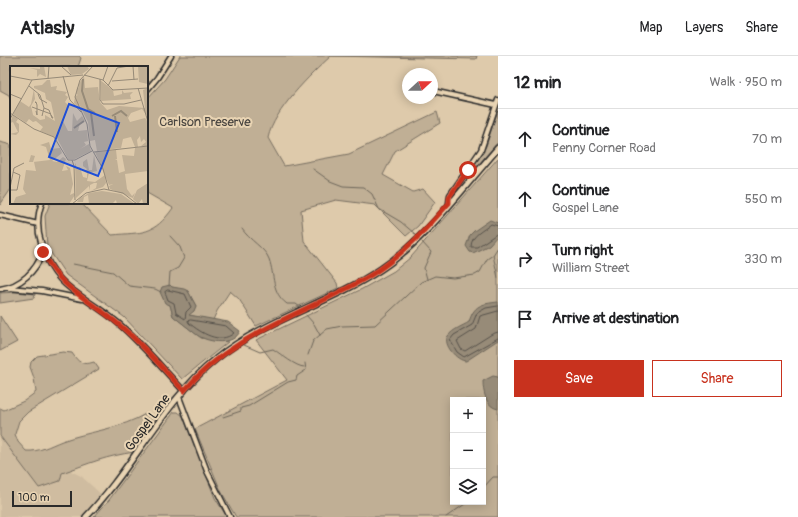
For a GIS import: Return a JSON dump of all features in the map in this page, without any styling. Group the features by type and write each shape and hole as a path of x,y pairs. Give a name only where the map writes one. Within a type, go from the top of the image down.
{"main road":[{"name":"Gospel Lane","path":"86,517 114,486 179,397 205,368 233,346 263,329 351,286 390,262 415,241 498,148"}],"street":[{"path":"148,89 171,56"},
{"path":"438,92 497,102 481,150 450,196 449,203"},
{"path":"42,204 38,224 43,252 49,265 57,276 70,290 116,322 142,346 184,391"},
{"path":"0,215 38,224"},
{"path":"9,288 31,273 39,264 43,252"},
{"path":"0,289 9,288 42,291 84,300"},
{"path":"179,397 207,471 230,517"}],"shaded area":[{"path":"0,436 62,473 69,470 81,476 103,496 82,517 0,517"}],"green space":[{"path":"0,56 79,56 81,58 78,66 10,66 10,98 9,95 0,90"},
{"name":"Carlson Preserve","path":"180,56 331,56 294,94 277,116 272,127 268,138 284,166 349,154 437,112 440,123 395,151 383,175 413,192 423,189 435,202 418,226 406,236 375,205 336,200 301,210 304,241 337,283 338,288 256,326 239,299 230,291 213,320 188,315 196,306 188,291 172,287 170,305 173,316 201,338 228,342 182,379 124,317 66,275 47,247 45,216 50,204 82,204 112,235 147,231 159,224 166,217 173,208 148,194 148,98 165,79"},
{"path":"331,56 477,56 476,59"},
{"path":"498,110 498,142 478,165 473,167 486,146"},
{"path":"0,142 10,145 10,190 0,205"},
{"path":"498,158 498,517 236,517 221,491 195,429 287,380 256,340 362,289 394,271 411,257"},
{"path":"16,292 35,294 34,298 0,303 0,293"},
{"path":"0,316 17,342 0,351"},
{"path":"63,352 72,353 78,361 86,364 94,362 99,369 28,412 19,421 15,434 18,442 26,451 40,450 62,441 127,423 147,413 157,420 135,452 107,458 62,473 60,481 39,488 0,436 0,408 4,410 24,401 36,392 34,378 30,367 31,362 37,356"},
{"path":"174,412 178,412 183,416 215,498 227,517 94,517 109,500"}],"water":[{"path":"490,220 498,223 498,235 489,245 473,253 470,252 466,246 470,235"},
{"path":"170,285 172,287 188,291 196,306 194,311 189,315 228,322 240,331 237,336 221,342 208,340 197,335 173,316 170,305 165,303 160,292 162,287"},
{"path":"498,302 498,340 466,361 462,360 451,352 447,343 448,336 469,322 473,312 479,306"},
{"path":"493,376 498,377 498,409 494,408 488,402 483,381"}],"waterway":[{"path":"313,169 330,181 343,186 363,187 372,194 379,209 401,222 415,234"},
{"path":"242,229 267,255 278,294 287,304 296,304 300,307"},
{"path":"169,286 170,272 178,268 184,258 180,247 170,236"},
{"path":"422,242 431,252 424,268 427,279"},
{"path":"498,247 493,255 498,278"},
{"path":"308,355 313,341 327,329 342,326 375,325 421,282 435,276 453,278 475,275 480,272 487,259 493,255"},
{"path":"73,264 113,272 129,286 155,289 161,292"},
{"path":"306,315 314,324 320,335"},
{"path":"244,345 260,352 273,349 293,363 304,367"},
{"path":"223,417 241,411 241,408 249,406 288,382 296,380 297,376 306,370 305,363"},
{"path":"486,485 493,477 498,477"},
{"path":"446,517 464,505"}],"route":[{"path":"43,252 49,265 70,290 116,322 142,346 184,391 205,368 233,346 263,329 370,276 403,252 415,241 449,203 449,197 468,170"}]}
